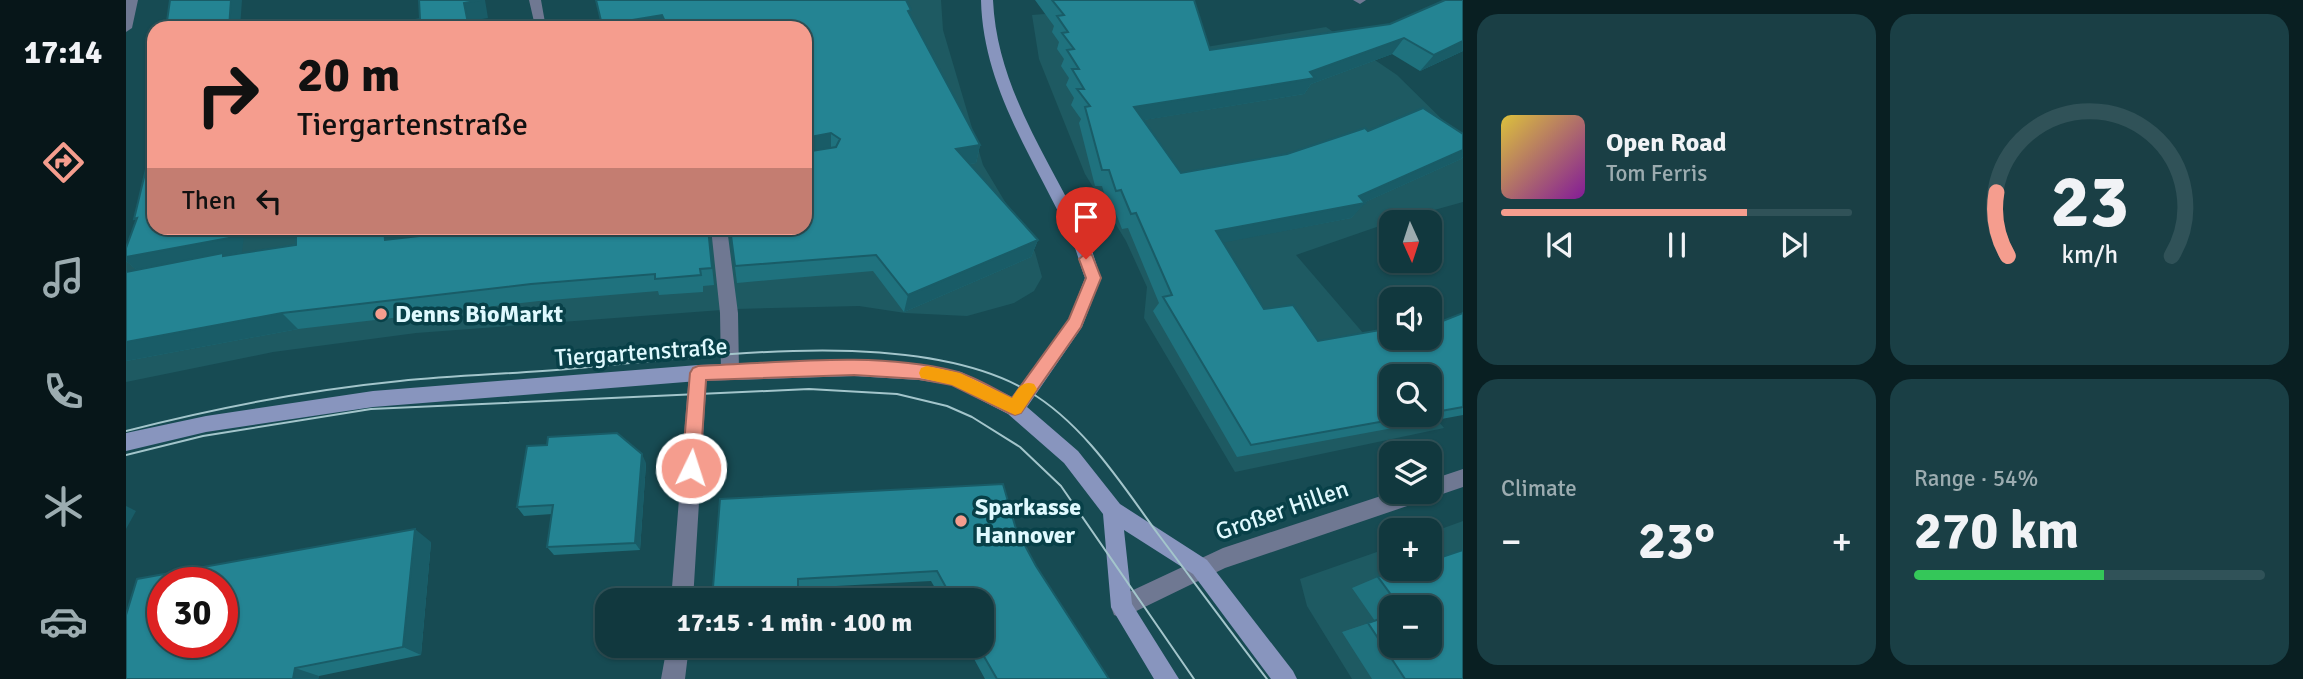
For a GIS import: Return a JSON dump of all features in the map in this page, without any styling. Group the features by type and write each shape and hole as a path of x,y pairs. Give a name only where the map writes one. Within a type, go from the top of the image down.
{"main road":[{"path":"987,0 989,31 999,71 1029,140 1080,239 1093,278 1076,322 1015,408"},
{"name":"Tiergartenstraße","path":"126,442 206,424 373,400 698,373 854,368 919,372 955,378 1015,408 1070,457 1113,511 1200,567 1285,679"},
{"path":"1113,511 1122,607 1167,679"}],"street":[{"path":"126,28 132,0"},
{"path":"535,0 540,21"},
{"path":"720,235 729,313 730,371"},
{"path":"683,588 698,373"},
{"path":"1442,485 1463,478"},
{"name":"Großer Hillen","path":"1122,607 1200,567 1386,504"},
{"path":"673,679 676,658"}],"shaded area":[{"path":"695,0 941,0 943,30 983,165 1035,252 1042,277 1034,291 1014,303 967,316 905,313 859,306 735,309 416,333 273,352 126,382 126,252 203,235 296,235 295,246 339,235 812,235 812,21 778,21"},
{"path":"1045,14 1128,60 1326,27 1397,75 1463,140 1463,202 1434,210 1379,210 1379,226 1296,255 1390,364 1379,364 1379,427 1442,426 1444,428 1235,472 1144,318 1147,287 1126,241 1085,174 1039,59 1032,15"},
{"path":"1463,521 1463,679 1352,679 1307,606 1300,579 1379,551 1379,581 1442,581 1442,529"}],"building":[{"path":"170,0 231,0 230,21 167,21"},
{"path":"419,0 481,0 464,3 468,21 410,21 420,19"},
{"path":"596,0 906,0 911,10 908,11 980,145 956,149 1038,240 908,295 876,255 735,266 731,235 812,235 812,151 836,147 840,139 831,133 812,137 812,21 665,21 662,15 626,21 601,21"},
{"path":"1052,0 1194,0 1210,50 1390,24 1445,0 1463,0 1463,41 1434,55 1404,38 1310,72 1315,78 1134,107 1181,173 1287,154 1365,128 1368,131 1423,108 1463,134 1463,150 1359,196 1365,203 1216,231 1264,309 1293,305 1318,341 1379,330 1379,350 1442,350 1442,321 1463,313 1463,407 1442,411 1442,364 1379,364 1379,422 1251,445 1163,297 1172,295 1136,213 1131,214 1121,190 1116,191 1109,170 1102,170 1085,107 1090,106 1077,89 1084,89 1072,69 1079,69 1067,50 1074,49 1062,33 1068,32 1057,16 1064,15"},
{"path":"147,165 147,235 230,235 229,238 126,257 126,248 137,218 134,219"},
{"path":"296,235 385,235 385,240 429,235 709,235 712,268 700,269 701,275 655,279 655,274 531,284 282,313 126,342 126,272 223,253 223,256 296,245"},
{"path":"617,433 642,454 635,543 547,547 553,505 517,507 527,446 547,445 548,437"},
{"path":"1003,484 1016,529 1036,566 1109,679 997,679 985,658 994,658 994,588 946,588 937,571 798,579 798,588 713,588 720,499"},
{"path":"415,529 403,647 295,668 293,679 126,679 126,615 137,579 147,577 147,658 238,658 238,567 204,567"},
{"path":"1463,550 1463,679 1405,679 1391,658 1442,658 1442,595 1391,595 1381,581 1442,581 1442,557"},
{"path":"1379,619 1379,640 1368,623"}],"tram line":[{"path":"126,431 262,401 331,389 421,379 547,371 740,353 866,352 926,358 981,370 1028,391 1066,420 1100,455 1267,679"},
{"path":"126,455 203,436 371,409 809,389 897,394 947,406 972,417 1020,447 1061,486 1194,679"}],"slow traffic":[{"path":"927,373 955,378 1015,408 1028,389"}],"place":[{"name":"Denns BioMarkt","path":"381,314"},
{"name":"Sparkasse Hannover","path":"961,521"}],"route":[{"path":"691,468 698,373 854,368 919,372 955,378 1015,408 1076,322 1085,304 1093,278 1086,259"}]}
